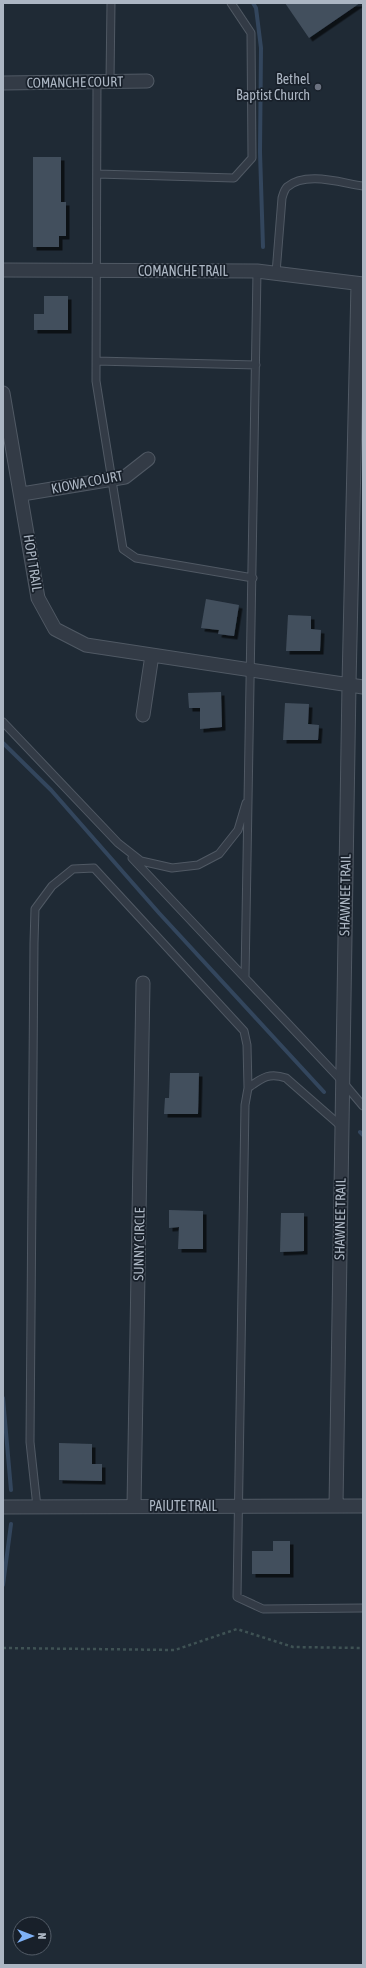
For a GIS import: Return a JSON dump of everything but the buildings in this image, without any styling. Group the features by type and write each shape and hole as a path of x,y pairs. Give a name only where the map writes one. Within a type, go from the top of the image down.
{"street":[{"name":"COMANCHE COURT","path":"3,83 147,81"},
{"name":"COMANCHE TRAIL","path":"3,270 257,271 360,284"},
{"name":"SHAWNEE TRAIL","path":"336,1506 348,684 360,284"},
{"name":"HOPI TRAIL","path":"3,393 22,494 38,598 55,629 86,645 251,671 363,686"},
{"name":"KIOWA COURT","path":"22,494 125,477 148,459"},
{"path":"143,715 152,655"},
{"name":"SUNNY CIRCLE","path":"134,1506 143,983"},
{"name":"PAIUTE TRAIL","path":"3,1507 363,1506"}],"lane":[{"path":"111,3 97,174 96,381 123,549 136,558 253,578"},
{"path":"97,174 234,178 252,158 251,34 231,3"},
{"path":"276,273 282,198 286,188 301,180 324,180 363,186"},
{"path":"245,978 253,578 257,271"},
{"path":"96,361 256,365"},
{"path":"3,722 342,1081 363,1106"},
{"path":"118,843 141,861 172,868 198,865 219,854 238,830 249,791"},
{"path":"37,1507 30,1442 35,909 52,886 73,869 94,868 244,1031 247,1045 248,1088 245,1113 237,1597 264,1609 363,1608"},
{"path":"248,1088 262,1078 274,1074 286,1078 342,1127"}],"path":[{"path":"3,1648 175,1650 238,1629 292,1647 363,1648"}],"waterway":[{"path":"253,3 256,8 261,48 260,152 263,247"},
{"path":"3,743 51,790 159,913 324,1092"},
{"path":"360,1132 363,1135"},
{"path":"3,1398 11,1490"},
{"path":"3,1585 11,1524"}],"place":[{"name":"Bethel Baptist Church","path":"318,87"}]}
